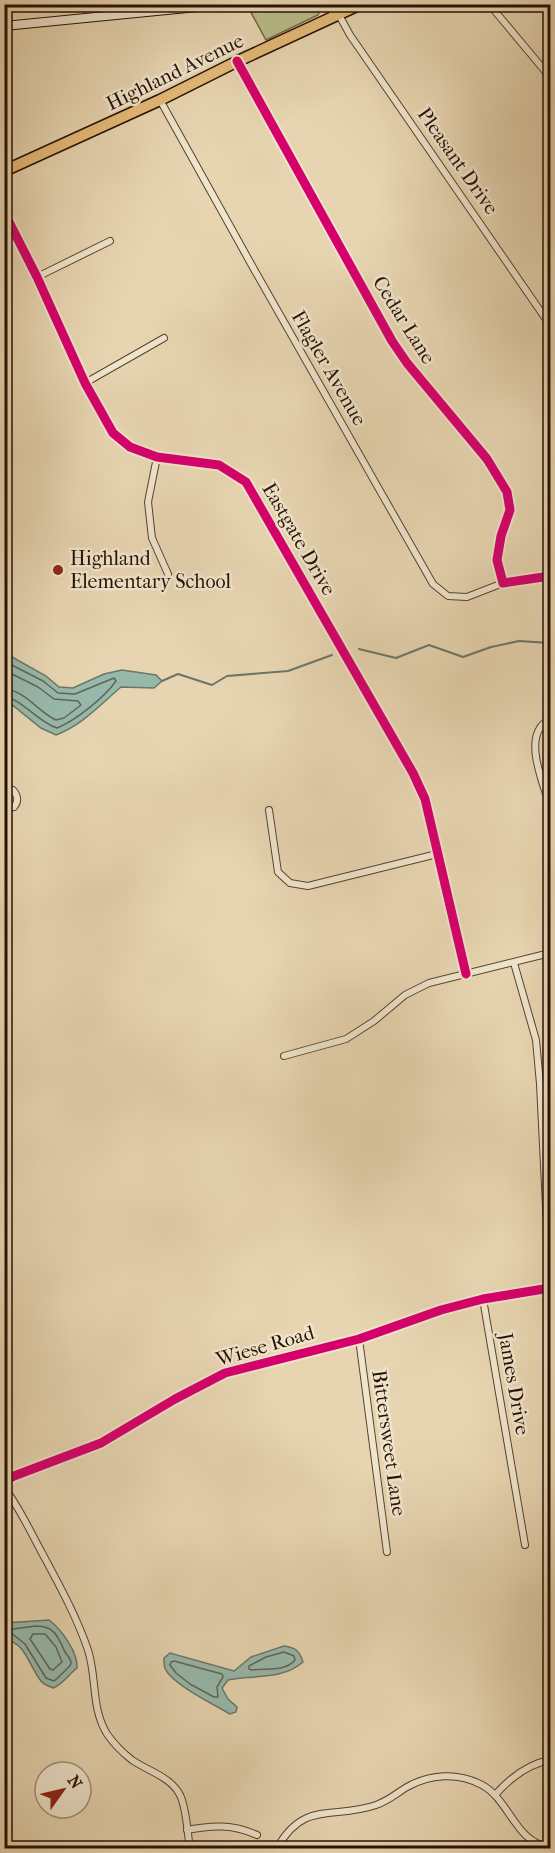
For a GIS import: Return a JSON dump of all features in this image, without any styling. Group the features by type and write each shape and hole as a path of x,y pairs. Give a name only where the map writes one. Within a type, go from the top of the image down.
{"highway":[{"name":"Highland Avenue","path":"4,171 160,100 337,10 361,4"}],"street":[{"path":"4,5 6,26 228,4"},
{"path":"325,4 337,10"},
{"path":"489,4 550,77"},
{"name":"Pleasant Drive","path":"337,10 350,35 550,326"},
{"name":"Cedar Lane","path":"237,61 392,341 407,363 487,459 507,492 510,510 501,536 497,560 503,583"},
{"name":"Flagler Avenue","path":"160,100 260,281 433,584 448,596 466,597 503,583"},
{"name":"Eastgate Drive","path":"4,212 37,277 85,383 113,433 130,447 157,457 219,465 246,482 425,799 466,974"},
{"path":"37,277 110,241"},
{"path":"85,383 164,338"},
{"path":"157,457 148,502 152,538 168,574"},
{"path":"503,583 550,576"},
{"path":"550,719 540,727 534,739 536,759 550,806"},
{"path":"4,789 12,790 17,796 17,801 14,807 4,809"},
{"path":"269,810 278,872 290,883 308,886 437,854"},
{"path":"284,1056 346,1039 374,1021 405,994 429,983 550,953"},
{"path":"514,963 536,1040 550,1288"},
{"name":"Wiese Road","path":"4,1482 14,1476 101,1443 175,1399 225,1373 359,1339 441,1310 483,1299 550,1288"},
{"name":"James Drive","path":"483,1299 525,1545"},
{"name":"Bittersweet Lane","path":"359,1339 387,1552"},
{"path":"4,1487 25,1521 77,1622 93,1670 98,1712 107,1734 117,1747 133,1760 177,1789 181,1798 190,1848"},
{"path":"495,1795 531,1765 550,1760"},
{"path":"277,1848 290,1831 309,1816 321,1812 377,1805 408,1786 436,1776 470,1780 482,1785 495,1795 530,1840 550,1847"},
{"path":"187,1830 230,1826 257,1834"}],"green space":[{"path":"271,4 316,5 321,9 318,15 266,40 248,7"}],"water":[{"path":"5,653 46,676 59,687 73,688 104,674 122,670 156,675 162,681 154,688 121,687 82,720 56,735 41,728 11,704 5,702"},
{"path":"49,1620 68,1641 77,1662 77,1668 53,1688 41,1681 18,1645 5,1640 5,1623"},
{"path":"284,1646 296,1650 303,1662 286,1672 228,1680 222,1688 228,1699 237,1707 236,1712 230,1714 184,1687 169,1674 164,1666 164,1658 170,1653 234,1671 251,1657"}],"waterway":[{"path":"359,649 396,658 429,645 463,657 491,647 519,641 550,643"},
{"path":"162,681 178,674 212,685 227,676 288,671 332,655"}],"cycle path":[{"path":"237,61 392,341 407,363 487,459 507,492 510,510 501,536 497,560 503,583 550,576"},
{"path":"4,212 37,277 85,383 113,433 130,447 157,457 219,465 246,482 413,773 425,799 466,974"},
{"path":"4,1482 14,1476 101,1443 175,1399 225,1373 359,1339 441,1310 483,1299 550,1288"}],"place":[{"name":"Highland Elementary School","path":"58,570"}]}
